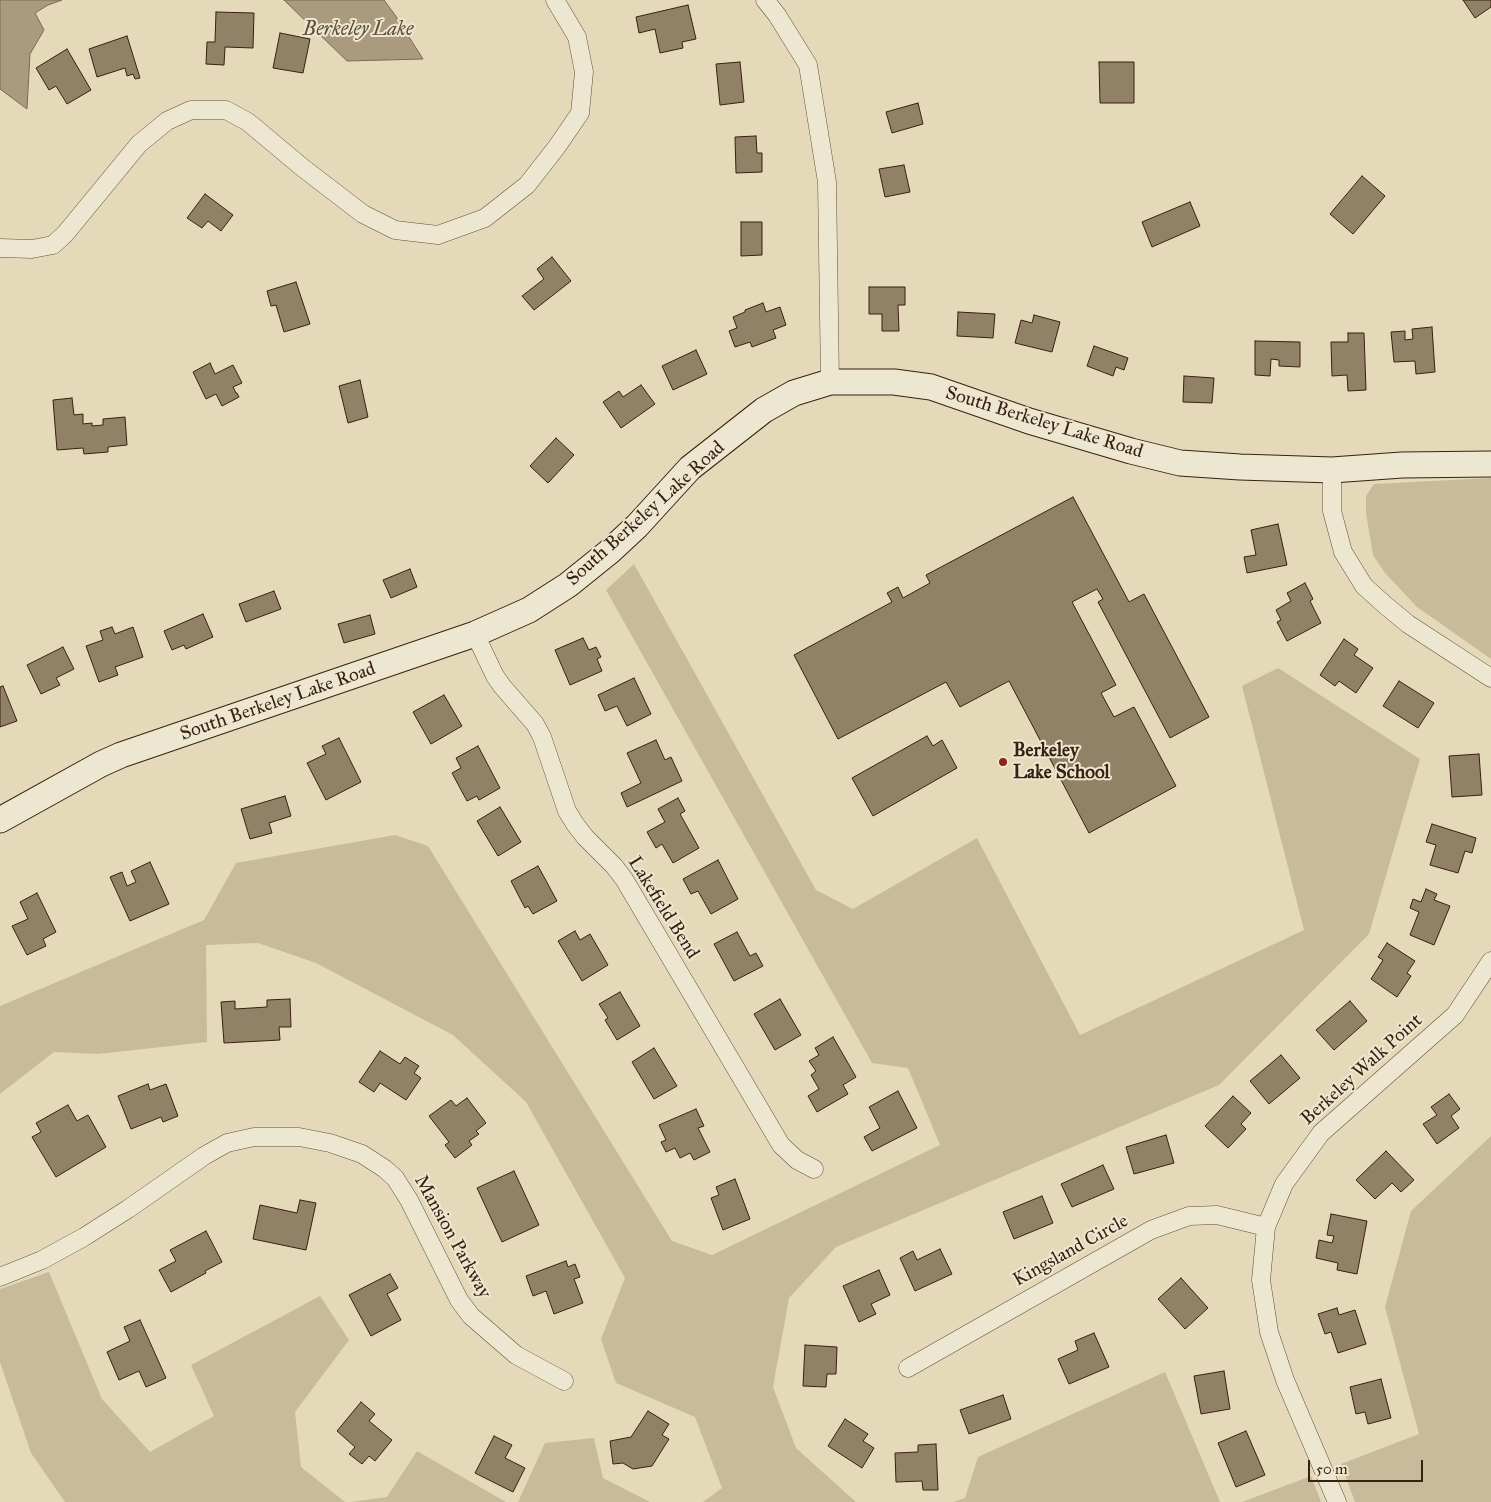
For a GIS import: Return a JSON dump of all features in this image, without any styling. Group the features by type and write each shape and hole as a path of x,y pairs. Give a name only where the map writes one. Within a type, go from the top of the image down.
{"street":[{"path":"0,248 32,249 53,245 65,234 139,144 168,121 191,110 226,110 248,122 303,168 363,214 395,230 438,235 485,218 526,185 556,148 580,113 584,72 577,37 555,0"},
{"path":"765,0 777,14 808,65 827,182 830,382"},
{"name":"South Berkeley Lake Road","path":"0,820 101,764 121,755 476,634 529,610 568,585 609,552 637,526 690,468 764,410 794,394 830,382 894,382 931,388 1029,421 1131,451 1180,463 1332,470 1402,465 1491,464"},
{"path":"1332,470 1332,511 1334,519 1344,552 1364,586 1408,624 1491,678"},
{"name":"Lakefield Bend","path":"476,634 495,676 535,724 542,737 567,811 575,824 624,879 781,1145 797,1160 814,1169"},
{"name":"Berkeley Walk Point","path":"1337,1502 1285,1380 1269,1332 1261,1280 1266,1227 1284,1184 1321,1133 1455,1015 1491,960"},
{"name":"Mansion Parkway","path":"0,1277 42,1260 84,1237 204,1156 228,1143 254,1137 299,1137 330,1143 362,1154 395,1178 409,1200 459,1300 471,1316 516,1355 564,1381"},
{"name":"Kingsland Circle","path":"908,1368 1151,1230 1189,1216 1217,1215 1266,1227"}],"shaded area":[{"path":"1491,478 1491,659 1417,607 1385,573 1373,555 1366,513 1366,496 1374,484"},
{"path":"634,564 816,890 853,909 977,838 1080,1035 1304,930 1242,686 1278,668 1420,759 1369,934 1219,1085 836,1247 789,1298 773,1387 796,1448 856,1502 703,1502 722,1488 695,1417 616,1383 601,1339 625,1278 526,1102 453,1035 316,963 258,943 206,945 207,1042 98,1054 54,1052 0,1094 0,1006 204,920 236,863 395,835 428,846 672,1241 712,1255 940,1145 908,1068 872,1063 606,590"},
{"path":"1491,1136 1491,1502 1355,1502 1341,1464 1419,1434 1385,1307 1411,1211"},
{"path":"49,1272 102,1399 150,1452 214,1416 191,1365 320,1296 349,1340 295,1412 301,1467 345,1502 65,1502 31,1453 0,1362 0,1289"},
{"path":"1165,1372 1220,1502 953,1502 965,1498 978,1457"},
{"path":"594,1438 603,1478 650,1502 518,1502 545,1443"},
{"path":"417,1451 506,1502 351,1502 387,1497"},
{"path":"1311,1476 1321,1502 1242,1502"}],"water":[{"path":"0,0 62,0 48,5 35,13 44,30 30,54 27,109 0,89"},
{"name":"Berkeley Lake","path":"284,0 384,0 423,59 347,61"}],"building":[{"path":"1463,0 1491,0 1491,7 1475,18"},
{"path":"688,5 696,39 682,42 683,48 660,53 655,29 639,33 636,17"},
{"path":"216,12 254,13 253,48 225,47 224,65 206,64 207,42 215,42"},
{"path":"280,33 310,39 303,73 273,68"},
{"path":"127,36 140,78 135,79 133,74 127,76 125,68 97,77 89,49"},
{"path":"67,49 91,90 67,104 56,86 49,90 36,68"},
{"path":"740,62 744,102 720,105 716,64"},
{"path":"1099,62 1134,62 1134,103 1100,103"},
{"path":"918,103 923,124 892,133 886,112"},
{"path":"756,136 757,153 762,153 762,172 736,173 735,137"},
{"path":"904,165 910,192 885,197 879,169"},
{"path":"1362,176 1385,196 1353,234 1330,214"},
{"path":"205,194 233,215 221,231 208,221 202,228 187,218"},
{"path":"1190,202 1200,226 1152,247 1142,222"},
{"path":"741,222 762,222 762,255 741,256"},
{"path":"552,257 571,281 534,310 522,296 544,279 537,269"},
{"path":"296,282 310,324 284,332 276,305 271,306 267,291"},
{"path":"869,287 905,287 905,305 898,305 899,331 882,331 882,314 869,314"},
{"path":"763,303 766,312 780,307 786,325 773,330 776,338 752,347 750,342 735,347 729,331 737,328 733,317"},
{"path":"958,312 995,314 993,338 957,336"},
{"path":"1034,315 1060,322 1052,352 1015,343 1021,320 1032,323"},
{"path":"1432,327 1435,372 1416,374 1415,361 1394,362 1391,332 1405,331 1405,340 1413,339 1412,329"},
{"path":"1348,333 1364,333 1366,390 1348,391 1347,375 1332,376 1331,342 1348,342"},
{"path":"1255,341 1300,342 1300,367 1279,366 1279,360 1271,359 1270,376 1255,375"},
{"path":"1094,346 1128,358 1124,370 1116,367 1113,376 1087,366"},
{"path":"696,350 707,374 673,390 662,366"},
{"path":"210,363 215,374 233,365 242,383 233,387 239,397 222,406 216,394 206,399 193,372"},
{"path":"1184,376 1214,378 1212,403 1183,402"},
{"path":"360,380 368,417 348,423 339,386"},
{"path":"641,385 655,404 621,428 603,402 619,391 623,397"},
{"path":"72,398 74,415 83,414 83,424 92,423 92,426 103,425 103,419 125,417 127,445 108,447 108,452 84,454 83,448 57,450 53,400"},
{"path":"556,438 574,455 548,483 530,466"},
{"path":"1073,497 1129,602 1144,594 1209,717 1170,738 1098,602 1103,599 1097,589 1072,602 1116,685 1101,693 1114,717 1134,707 1176,786 1089,833 1009,681 960,707 946,682 838,739 794,655 892,602 887,593 898,587 903,598 930,583 926,575"},
{"path":"1278,524 1287,565 1247,573 1244,557 1256,555 1251,530"},
{"path":"410,569 417,587 391,598 383,580"},
{"path":"1305,583 1313,599 1310,601 1321,623 1287,641 1277,622 1281,620 1276,610 1291,601 1287,593"},
{"path":"274,591 281,609 246,622 239,604"},
{"path":"203,614 213,637 186,649 184,645 172,650 164,631"},
{"path":"370,615 375,634 344,643 338,624"},
{"path":"112,627 115,634 133,627 143,657 115,667 118,675 99,682 86,646 103,640 100,631"},
{"path":"583,638 589,650 596,647 601,657 597,659 602,671 570,685 555,650"},
{"path":"1344,639 1358,649 1354,655 1373,668 1356,693 1339,681 1335,686 1320,675"},
{"path":"63,647 74,669 56,678 60,685 41,694 27,665"},
{"path":"634,678 651,714 627,726 617,706 605,711 598,695"},
{"path":"1399,681 1434,703 1418,728 1383,706"},
{"path":"3,686 17,721 0,727 0,687"},
{"path":"444,695 462,726 431,744 413,712"},
{"path":"927,736 933,746 942,740 957,768 873,816 852,778"},
{"path":"339,738 361,782 326,800 307,763 326,754 322,746"},
{"path":"656,740 665,760 671,757 682,781 627,807 621,793 641,783 627,753"},
{"path":"478,746 500,788 479,800 477,796 467,801 452,773 461,768 456,758"},
{"path":"1479,754 1482,795 1452,797 1449,756"},
{"path":"285,796 291,816 269,823 272,833 250,839 241,809"},
{"path":"678,798 685,811 680,814 699,848 673,863 662,844 656,848 647,832 665,822 658,809"},
{"path":"500,807 521,842 498,856 477,821"},
{"path":"1432,824 1476,838 1472,853 1465,851 1458,873 1430,865 1436,845 1426,842"},
{"path":"718,860 738,899 711,914 698,891 691,894 683,879"},
{"path":"150,862 169,904 130,921 110,877 122,872 127,886 136,882 131,871"},
{"path":"538,866 557,901 533,914 528,906 525,908 511,881"},
{"path":"1426,889 1437,894 1434,900 1450,906 1434,945 1410,935 1419,912 1410,908 1413,899 1421,902"},
{"path":"37,893 56,932 43,939 46,946 27,955 12,926 28,919 20,902"},
{"path":"575,931 580,940 590,934 608,965 582,981 558,941"},
{"path":"737,932 750,956 756,953 763,966 734,981 714,944"},
{"path":"1387,943 1415,961 1407,973 1411,976 1397,997 1371,979 1383,960 1378,957"},
{"path":"620,992 640,1026 617,1040 605,1020 608,1018 599,1004"},
{"path":"290,999 291,1027 279,1027 280,1040 224,1043 221,1002 235,1001 235,1009 267,1007 267,1000"},
{"path":"780,999 801,1035 775,1050 754,1014"},
{"path":"1350,1001 1367,1021 1334,1050 1316,1030"},
{"path":"833,1037 856,1077 843,1085 848,1094 817,1112 808,1096 819,1089 811,1075 816,1071 809,1061 819,1055 815,1048"},
{"path":"654,1048 677,1086 654,1099 632,1062"},
{"path":"380,1051 400,1064 405,1057 419,1066 414,1073 421,1078 406,1100 380,1083 374,1092 359,1082"},
{"path":"1281,1055 1300,1078 1269,1104 1250,1081"},
{"path":"148,1084 150,1090 166,1084 178,1116 163,1122 161,1117 131,1129 118,1096"},
{"path":"898,1091 917,1128 872,1151 864,1137 880,1128 869,1107"},
{"path":"1449,1094 1460,1109 1451,1116 1459,1128 1437,1144 1423,1124 1437,1115 1431,1107"},
{"path":"1233,1096 1251,1113 1241,1124 1246,1129 1228,1148 1205,1126"},
{"path":"467,1098 486,1123 476,1131 479,1134 469,1141 472,1145 455,1158 445,1145 449,1142 429,1116 451,1100 456,1106"},
{"path":"68,1105 77,1121 88,1115 106,1147 56,1177 32,1137 41,1132 36,1123"},
{"path":"696,1109 704,1126 698,1128 710,1152 694,1160 690,1153 680,1158 675,1148 666,1152 661,1142 666,1140 659,1125"},
{"path":"1166,1135 1174,1163 1134,1174 1126,1147"},
{"path":"1386,1151 1414,1180 1401,1192 1392,1183 1375,1199 1356,1180"},
{"path":"1103,1165 1114,1189 1072,1207 1061,1184"},
{"path":"514,1171 539,1225 502,1242 477,1188"},
{"path":"735,1179 750,1219 723,1230 711,1198 719,1195 716,1187"},
{"path":"1042,1196 1053,1223 1014,1239 1003,1212"},
{"path":"300,1200 316,1203 306,1250 253,1239 260,1205 297,1213"},
{"path":"1331,1214 1367,1221 1357,1274 1337,1270 1338,1263 1316,1258 1319,1240 1332,1243 1334,1236 1327,1235"},
{"path":"206,1231 222,1262 171,1292 159,1270 176,1261 170,1250"},
{"path":"940,1249 952,1274 915,1291 900,1258 913,1251 917,1260"},
{"path":"566,1261 568,1267 575,1264 580,1277 574,1279 583,1303 554,1314 546,1291 533,1296 526,1276"},
{"path":"879,1270 890,1295 871,1304 876,1314 859,1322 843,1286"},
{"path":"390,1274 398,1288 387,1294 401,1320 371,1336 349,1295"},
{"path":"1181,1278 1208,1308 1185,1329 1158,1299"},
{"path":"1337,1308 1339,1315 1355,1310 1366,1344 1338,1353 1331,1332 1325,1334 1318,1314"},
{"path":"140,1320 166,1378 146,1387 139,1371 119,1380 107,1352 130,1341 124,1327"},
{"path":"1094,1333 1109,1367 1069,1384 1058,1359 1078,1350 1075,1341"},
{"path":"805,1345 837,1347 836,1374 827,1374 826,1387 803,1386"},
{"path":"1224,1371 1230,1409 1201,1414 1194,1376"},
{"path":"1381,1379 1391,1418 1368,1424 1365,1412 1356,1414 1350,1387"},
{"path":"1003,1395 1011,1419 969,1434 960,1410"},
{"path":"361,1402 375,1414 369,1421 392,1440 375,1461 369,1456 362,1464 349,1454 355,1447 337,1431"},
{"path":"648,1411 669,1424 662,1435 669,1439 652,1466 633,1469 623,1463 613,1464 610,1441 631,1437"},
{"path":"845,1419 868,1434 863,1441 874,1448 862,1468 828,1446"},
{"path":"1246,1431 1265,1475 1236,1487 1218,1443"},
{"path":"494,1436 512,1445 505,1458 525,1468 513,1492 475,1473"},
{"path":"936,1444 938,1490 923,1490 922,1481 896,1482 895,1453 918,1452 918,1445"}],"place":[{"name":"Berkeley Lake School","path":"1003,762"}]}
